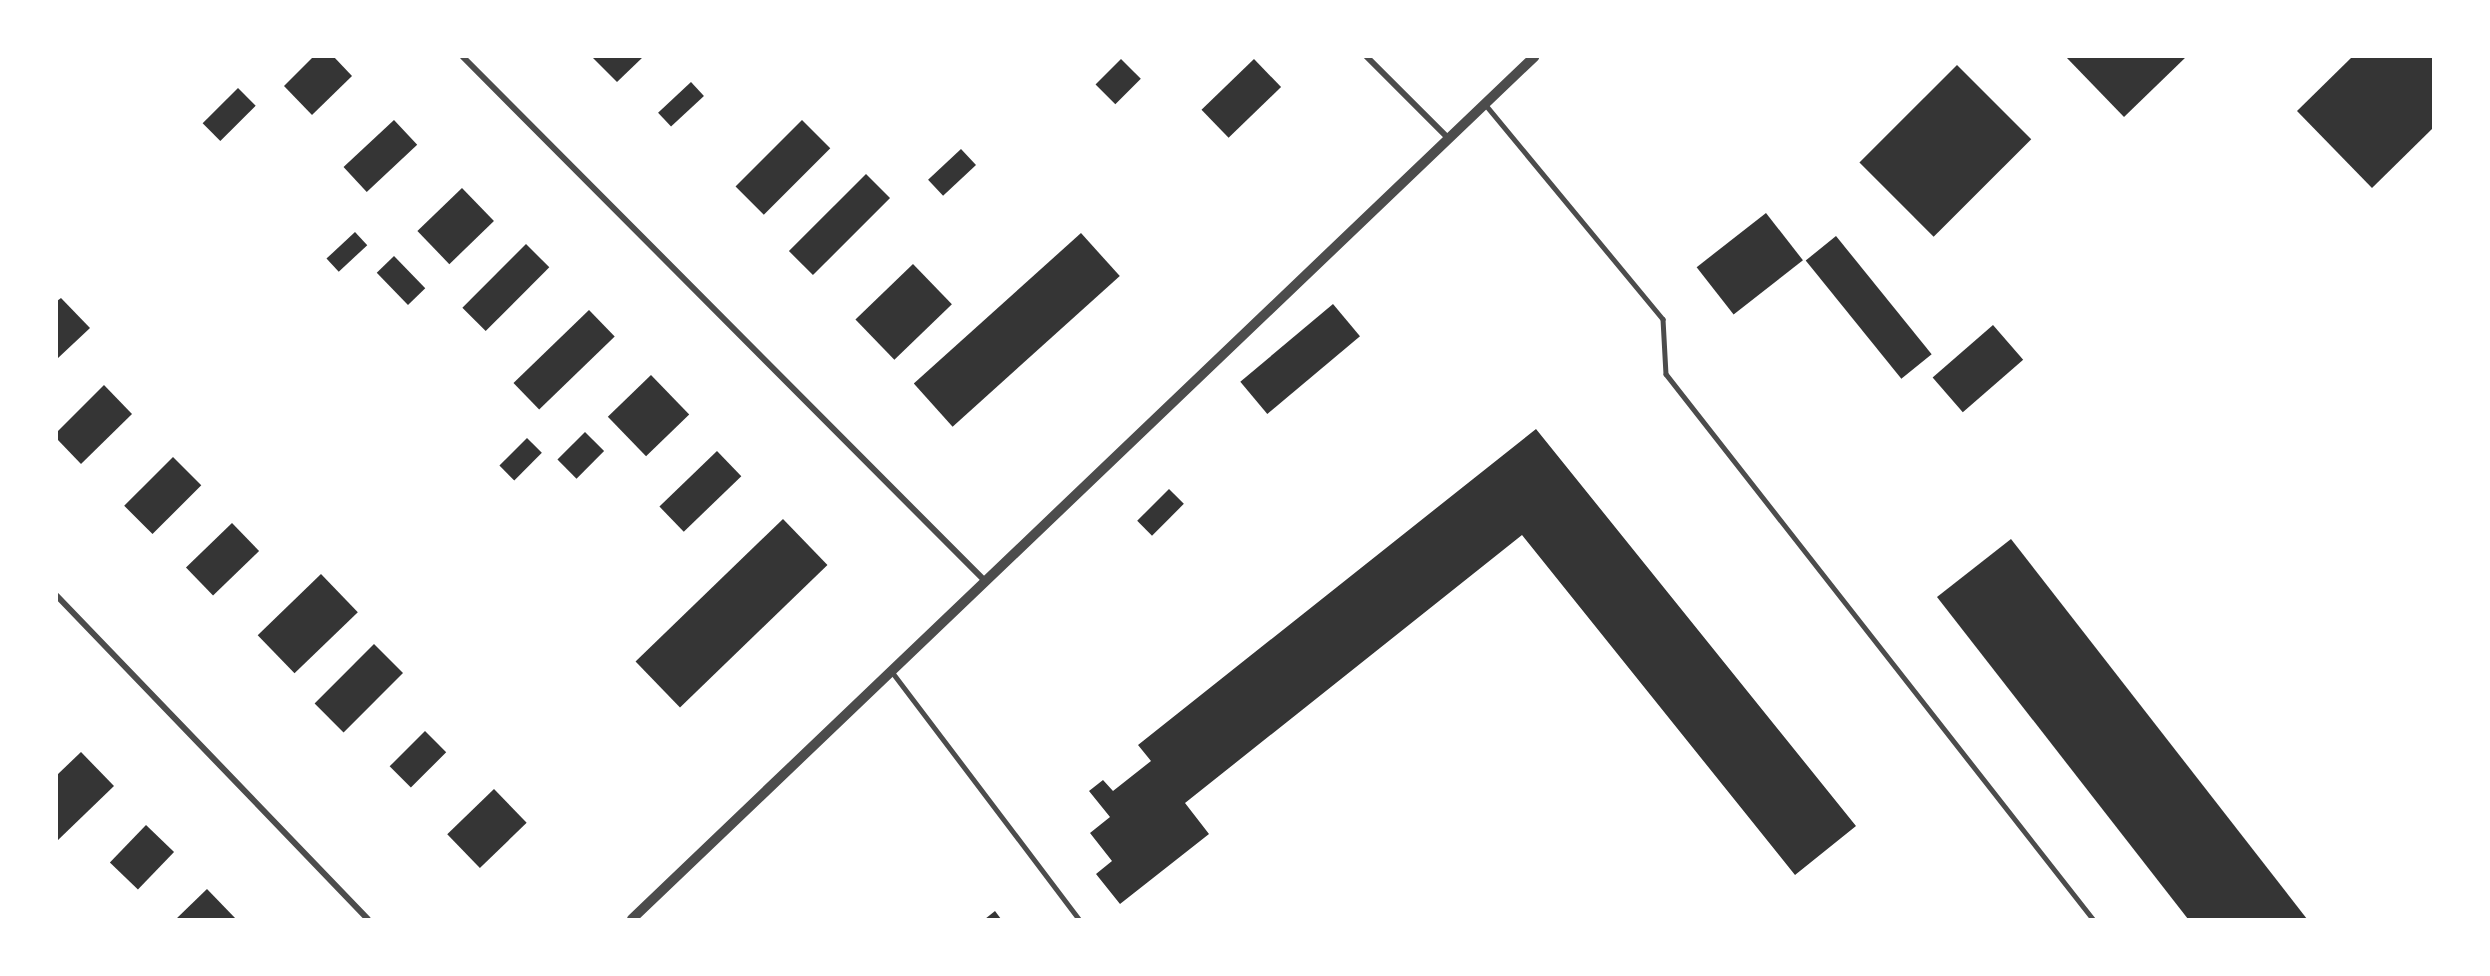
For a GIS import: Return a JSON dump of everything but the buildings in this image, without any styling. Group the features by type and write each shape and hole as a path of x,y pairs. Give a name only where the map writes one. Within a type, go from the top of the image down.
{"street":[{"path":"463,57 986,582"},
{"path":"1367,57 1447,137"},
{"path":"632,919 893,673 1447,137 1534,57"},
{"path":"57,596 368,919"}],"lane":[{"path":"1484,103 1663,320 1666,374 2092,919"},
{"path":"893,673 1079,919"}]}
